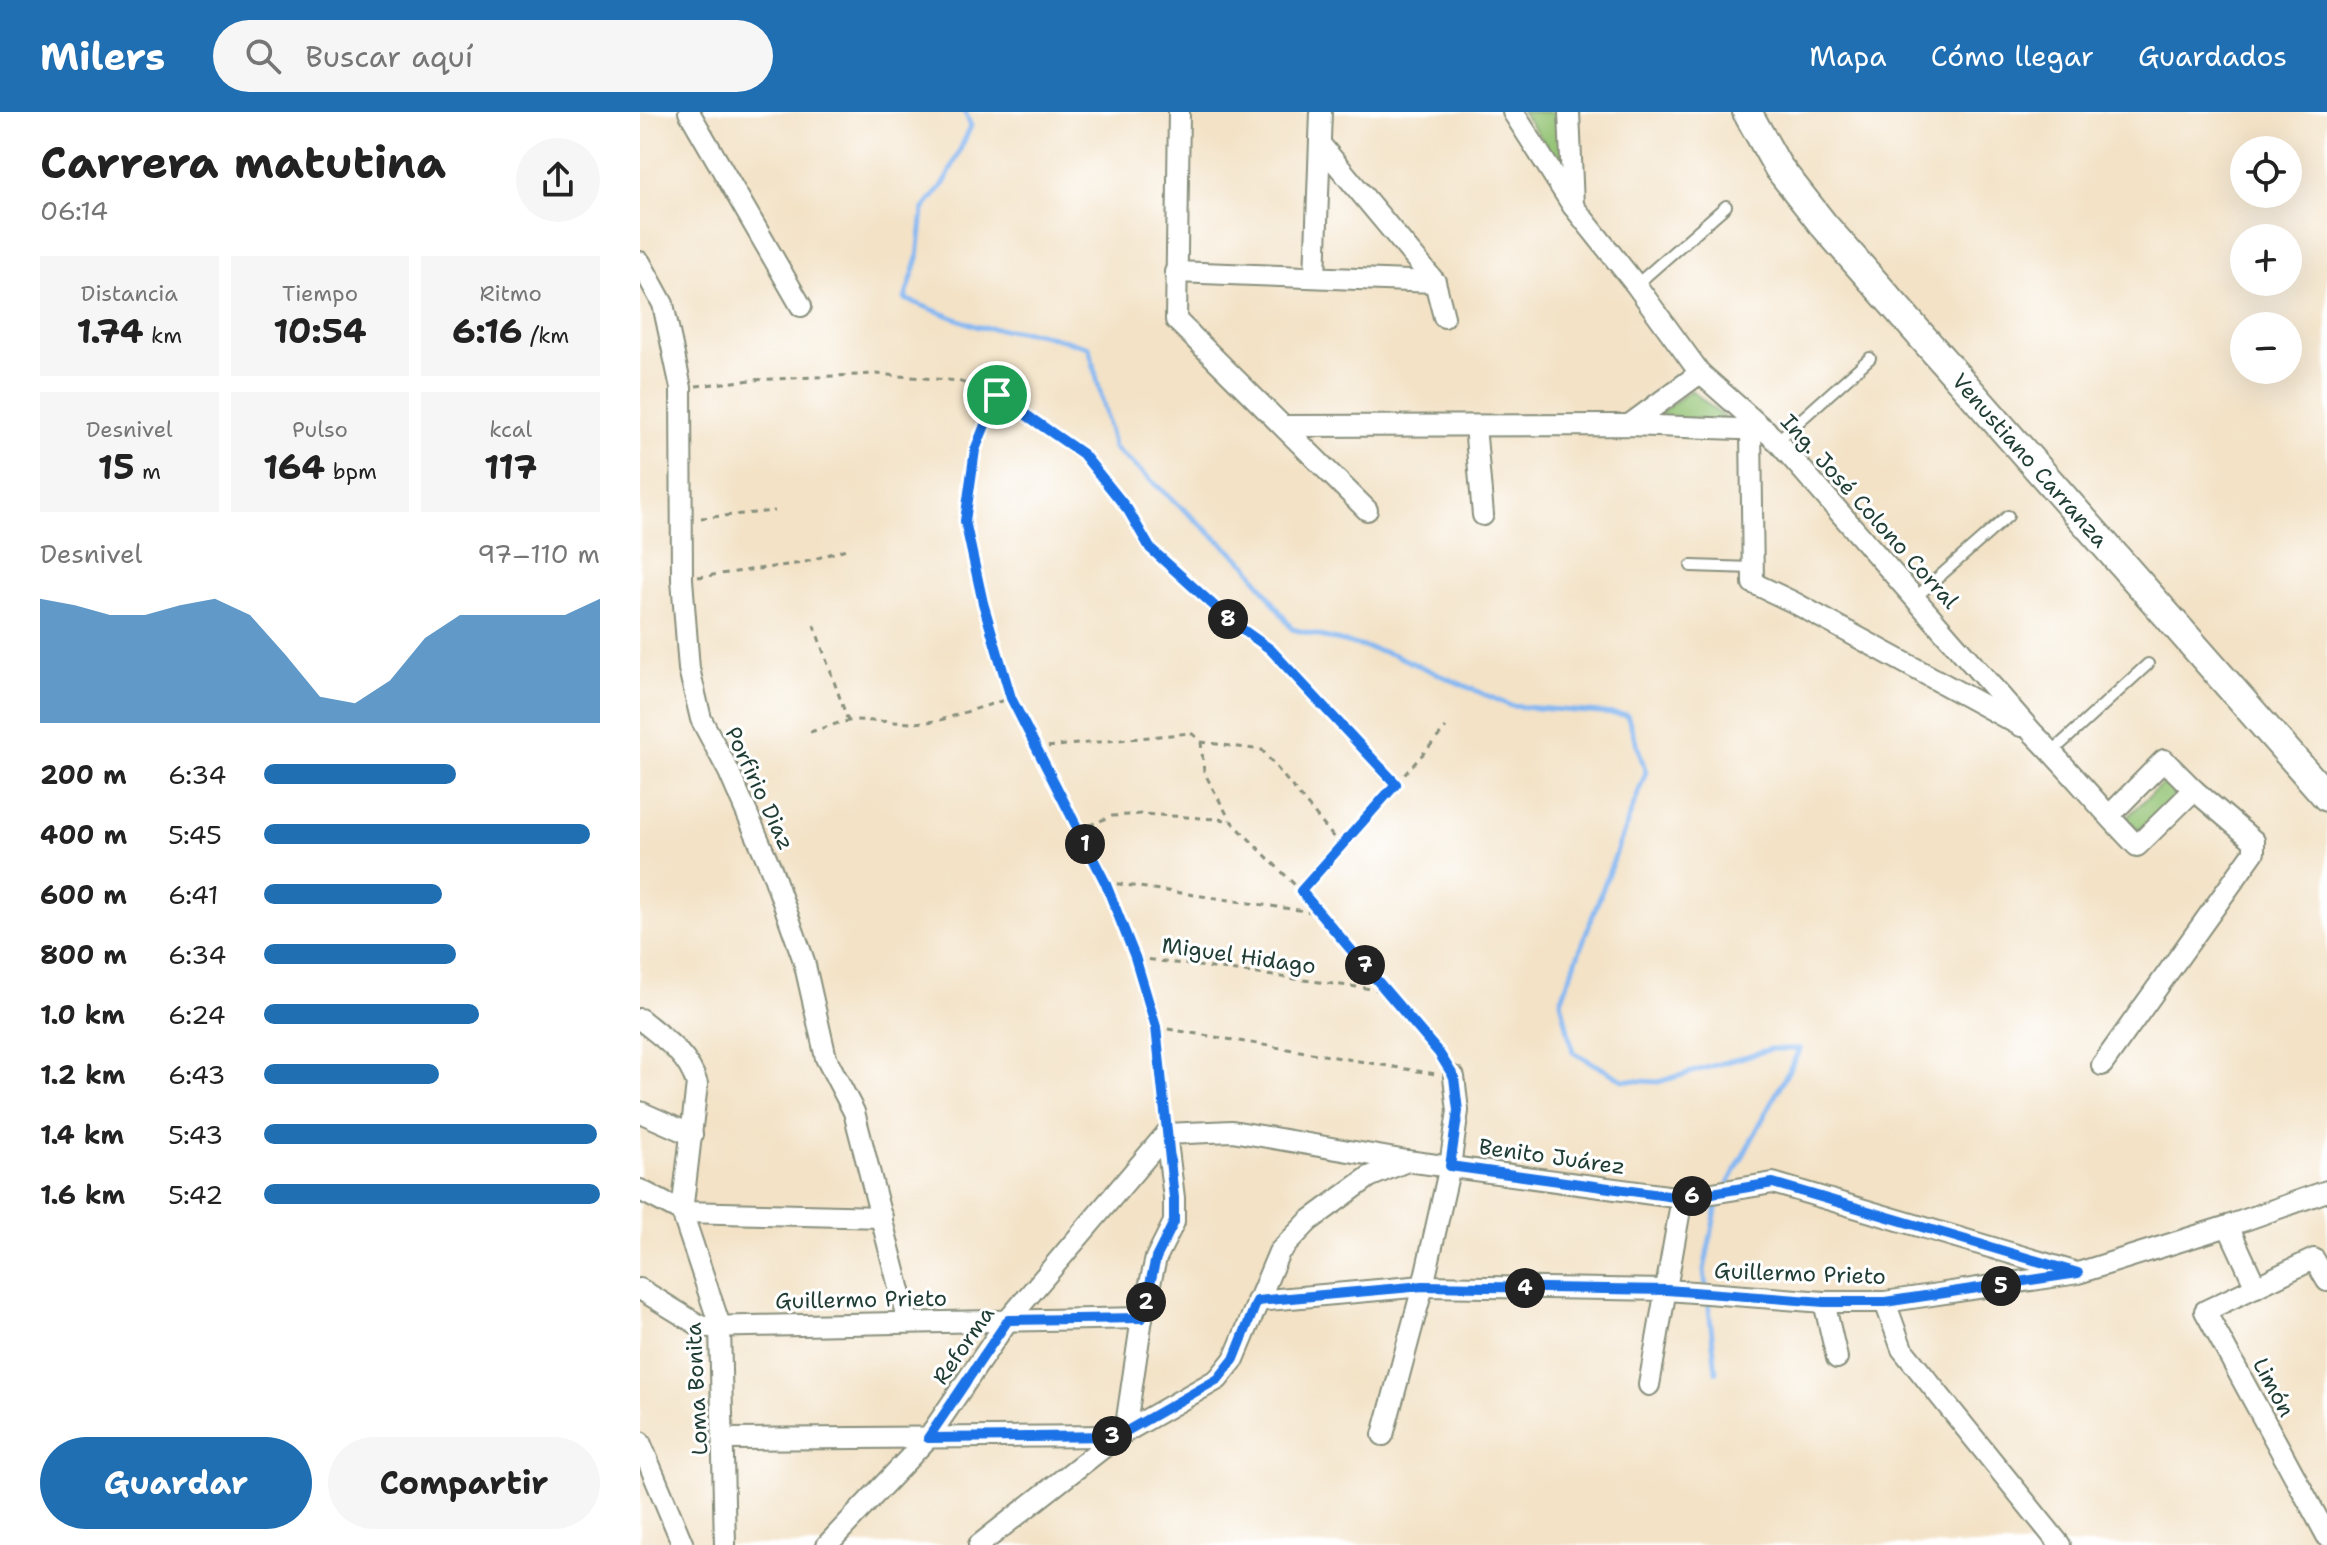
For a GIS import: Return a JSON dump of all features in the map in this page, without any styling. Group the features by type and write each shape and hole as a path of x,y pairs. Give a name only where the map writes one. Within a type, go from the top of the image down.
{"main road":[{"name":"Venustiano Carranza","path":"1747,112 1778,167 1822,223 2327,797"}],"street":[{"path":"689,112 801,306"},
{"path":"1179,112 1176,320 1367,510"},
{"path":"1315,277 1321,112"},
{"name":"Ing. José Colono Corral","path":"1513,112 1573,206 1700,373 1765,434 1916,597 2032,732 2137,846 2194,790"},
{"path":"1569,112 1573,206"},
{"path":"1320,144 1435,282 1444,317"},
{"name":"Porfirio Diaz","path":"640,262 663,304 681,388 682,579 689,669 701,719 729,772 772,871 804,961 826,1058 854,1112 908,1322"},
{"path":"1175,272 1435,282"},
{"path":"1629,425 1700,373"},
{"path":"1283,426 1629,425 1765,434 1753,583 2032,732"},
{"path":"1475,426 1483,515"},
{"path":"2102,1065 2254,852 2254,841 2164,760 2109,816"},
{"name":"Loma Bonita","path":"640,1019 677,1050 692,1068 697,1084 682,1212 720,1326 725,1545"},
{"path":"1383,1435 1423,1286 1450,1166 1458,1111 1454,1077"},
{"path":"640,1112 692,1135"},
{"path":"724,1439 1121,1434 1156,1258 1174,1222 1166,1134 1232,1131 1407,1161"},
{"name":"Reforma","path":"827,1545 928,1438 1008,1320 1166,1134"},
{"name":"Benito Juárez","path":"979,1545 1121,1434 1218,1379 1234,1359 1279,1252 1309,1221 1369,1177 1407,1161 1682,1198 1773,1183 2078,1273"},
{"path":"640,1190 682,1212 882,1217"},
{"name":"Guillermo Prieto","path":"1257,1301 1423,1286 1667,1290 1824,1302 1885,1302 2078,1273 2327,1191"},
{"path":"1649,1385 1682,1198"},
{"path":"2228,1226 2256,1287 2314,1259 2327,1281"},
{"name":"Limón","path":"2256,1287 2205,1311 2327,1536"},
{"name":"Guillermo Prieto","path":"640,1289 702,1327 1142,1318"},
{"path":"1824,1302 1837,1358"},
{"path":"1885,1302 1902,1349 2060,1545"},
{"path":"640,1442 683,1545"}],"lane":[{"path":"1636,285 1726,206"},
{"path":"1765,434 1870,358"},
{"path":"1916,597 2008,516"},
{"path":"1691,566 1753,568"},
{"path":"2052,752 2148,664"}],"path":[{"path":"681,388 753,380 876,374 958,381 997,395 1083,454 1128,510 1150,548 1232,622 1270,649 1396,784"},
{"path":"997,395 975,450 965,521 983,603 1011,698 1105,882 1135,957 1156,1027 1166,1134"},
{"path":"681,520 775,511"},
{"path":"682,579 802,563 846,549"},
{"path":"814,625 848,721"},
{"path":"810,732 848,721 937,721 1011,698"},
{"path":"1301,891 1446,728"},
{"path":"1036,748 1191,733 1197,736 1201,742 1204,772 1230,820 1301,891 1439,1053 1454,1077"},
{"path":"1201,742 1262,750 1341,846"},
{"path":"1078,830 1112,816 1143,814 1230,820"},
{"path":"1105,882 1319,913"},
{"name":"Miguel Hidago","path":"1135,957 1387,991"},
{"path":"1156,1027 1454,1077"}],"green space":[{"path":"1522,112 1561,112 1563,168"},
{"path":"1691,390 1729,422 1651,420"},
{"path":"2167,779 2178,793 2139,831 2126,818"}],"waterway":[{"path":"965,112 971,126 945,182 923,210 918,258 905,299 978,327 1038,333 1089,347 1114,448 1247,565 1292,629 1392,654 1511,706 1627,715 1646,772 1561,1001 1573,1052 1623,1080 1658,1082 1771,1049 1800,1049 1728,1184"},
{"path":"1706,1288 1704,1270 1717,1205 1722,1196"},
{"path":"1708,1298 1716,1372"}],"route":[{"path":"997,395 1083,454 1128,510 1150,548 1232,622 1270,649 1396,784 1301,891 1439,1053 1454,1077 1458,1111 1450,1166 1682,1198 1773,1183 2078,1273 2041,1281 1885,1302 1824,1302 1667,1290 1423,1286 1257,1301 1234,1359 1218,1379 1118,1436 928,1438 1008,1320 1142,1318 1156,1258 1174,1222 1156,1027 1135,957 1105,882 1011,698 983,603 965,521 975,450 997,395"}]}
